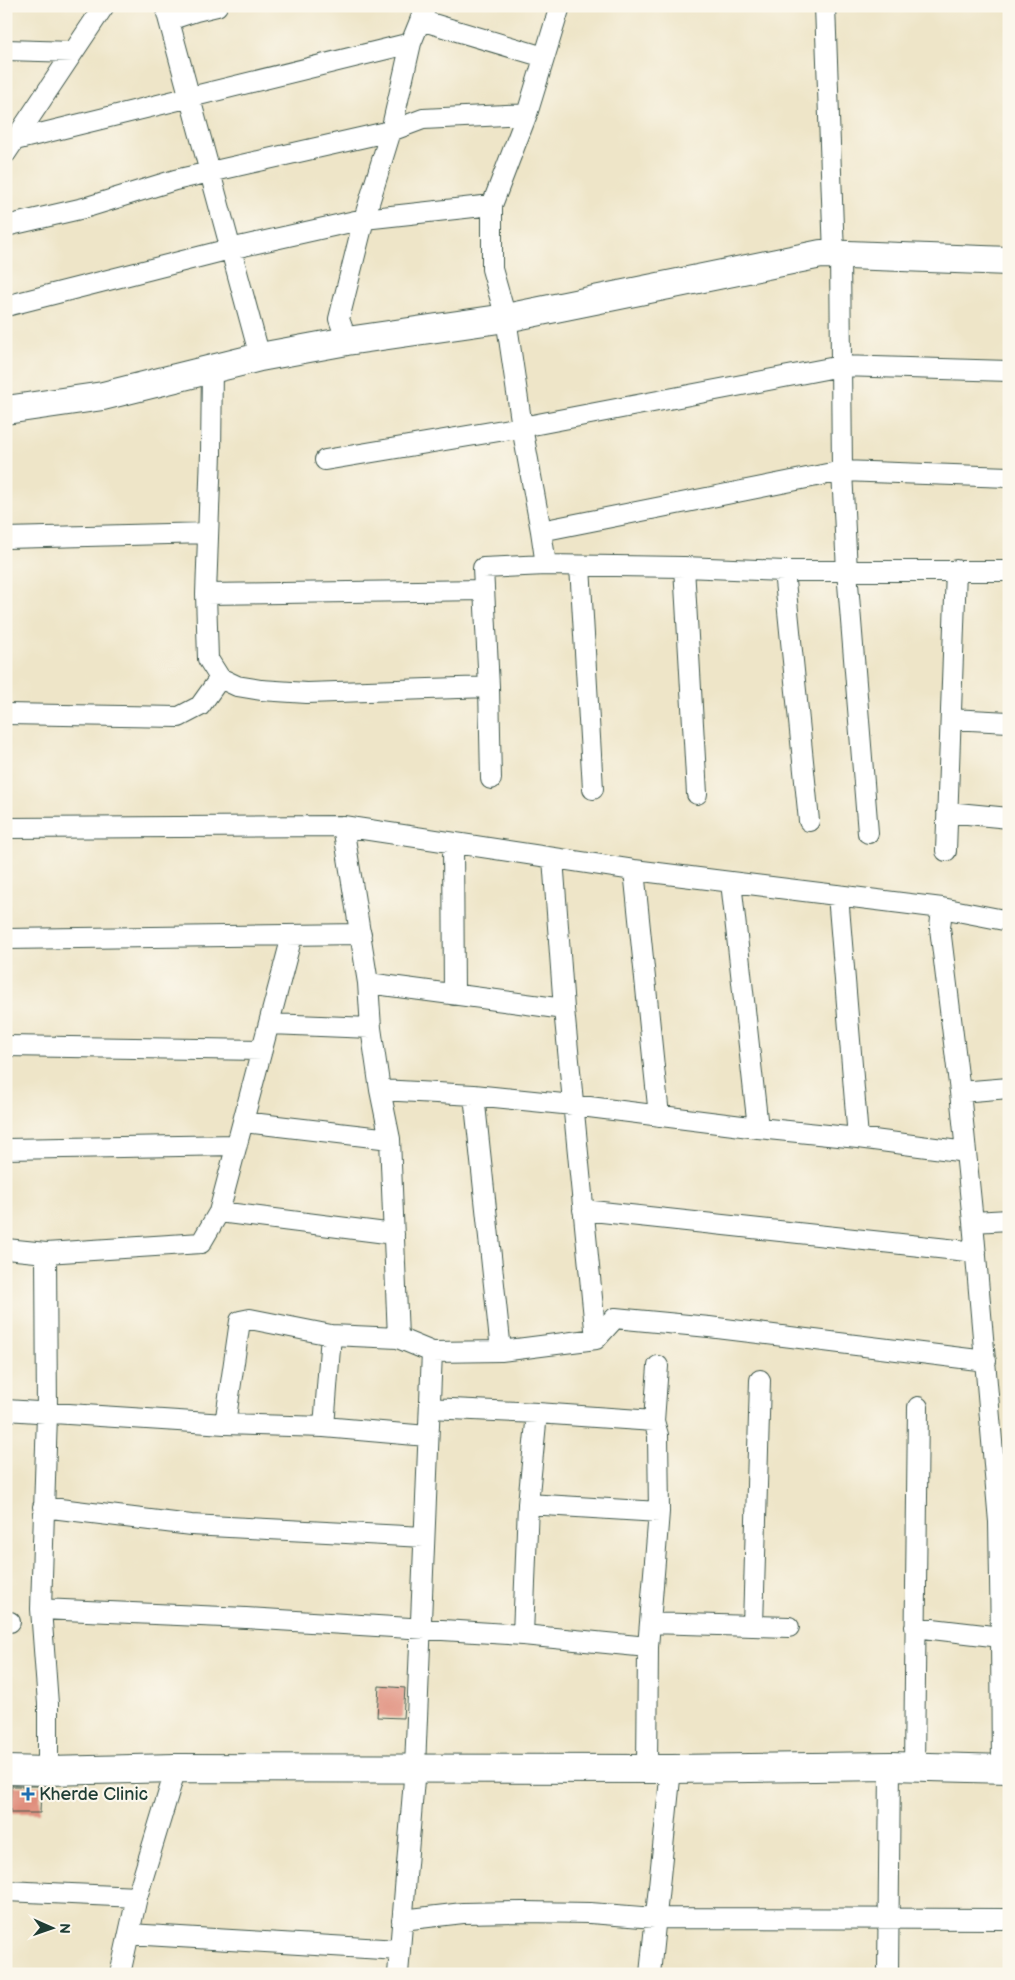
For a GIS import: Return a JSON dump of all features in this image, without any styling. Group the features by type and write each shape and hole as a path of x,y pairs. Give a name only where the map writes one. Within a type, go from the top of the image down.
{"street":[{"path":"10,147 104,6"},
{"path":"217,6 167,13 260,357"},
{"path":"546,565 522,427 506,318 492,268 492,205 526,114 560,6"},
{"path":"825,6 837,254 842,471 847,571 868,833"},
{"path":"347,341 339,319 364,219 391,131 412,43 423,15 430,23 544,57"},
{"path":"10,147 189,98 412,43"},
{"path":"6,50 74,52"},
{"path":"6,226 84,208 175,180 391,131 423,119 526,114"},
{"path":"6,306 230,249 364,219 492,205"},
{"path":"6,410 103,396 260,357 347,341 506,318 821,254 1009,261"},
{"path":"325,460 522,427 841,366 1009,371"},
{"path":"212,368 206,594 208,659 220,678 237,686 261,690 307,693 489,687"},
{"path":"541,531 842,471 1009,476"},
{"path":"6,538 208,533"},
{"path":"491,779 484,568 546,565 784,571 1009,571"},
{"path":"580,566 593,789"},
{"path":"684,567 697,794"},
{"path":"946,851 956,570"},
{"path":"784,571 810,821"},
{"path":"206,594 484,590"},
{"path":"6,714 179,717 200,706 220,678"},
{"path":"951,719 1009,722"},
{"path":"946,812 1009,818"},
{"path":"342,826 361,934 380,1090 390,1139 398,1338"},
{"path":"6,828 342,826 634,870 942,908 1009,921"},
{"path":"453,843 454,995"},
{"path":"553,858 564,1009 596,1339"},
{"path":"634,870 659,1116"},
{"path":"731,882 758,1128"},
{"path":"838,895 858,1138"},
{"path":"6,1770 48,1772 176,1768 415,1767 902,1767 1005,1769 1004,1543 960,1092 940,928 942,908"},
{"path":"6,939 361,934"},
{"path":"6,1249 46,1253 201,1243 219,1212 292,936"},
{"path":"368,983 564,1009"},
{"path":"270,1024 371,1028"},
{"path":"6,1046 262,1050"},
{"path":"960,1092 1009,1088"},
{"path":"380,1090 474,1095 573,1105 966,1152"},
{"path":"474,1095 501,1351"},
{"path":"244,1122 390,1139"},
{"path":"6,1149 237,1144"},
{"path":"583,1210 976,1252"},
{"path":"219,1212 394,1234"},
{"path":"973,1222 1009,1220"},
{"path":"46,1253 47,1414 41,1609 48,1704 48,1772"},
{"path":"225,1424 240,1321 250,1319 331,1334 398,1338 432,1352 501,1351 596,1339 615,1318 709,1327 986,1361"},
{"path":"324,1427 331,1334"},
{"path":"398,1974 415,1767 422,1629 427,1436 432,1352"},
{"path":"650,1974 655,1918 659,1768 648,1647 659,1512 658,1436 654,1421 658,1366"},
{"path":"753,1626 760,1380"},
{"path":"888,1974 889,1920 915,1627 918,1407"},
{"path":"430,1408 654,1421"},
{"path":"6,1410 225,1424 324,1427 427,1436"},
{"path":"523,1635 528,1504 537,1413"},
{"path":"528,1504 659,1512"},
{"path":"43,1507 191,1526 424,1537"},
{"path":"41,1609 246,1618 523,1635 648,1647"},
{"path":"650,1623 789,1626"},
{"path":"915,1627 1005,1637"},
{"path":"120,1974 137,1897 176,1768"},
{"path":"6,1891 137,1897"},
{"path":"402,1920 463,1913 523,1912 590,1913 655,1918 1009,1919"},
{"path":"129,1934 399,1950"}],"building":[{"path":"379,1686 405,1688 403,1718 377,1717"},
{"path":"11,1786 41,1786 40,1813 10,1813"}],"place":[{"name":"Kherde Clinic","path":"28,1794"}]}
